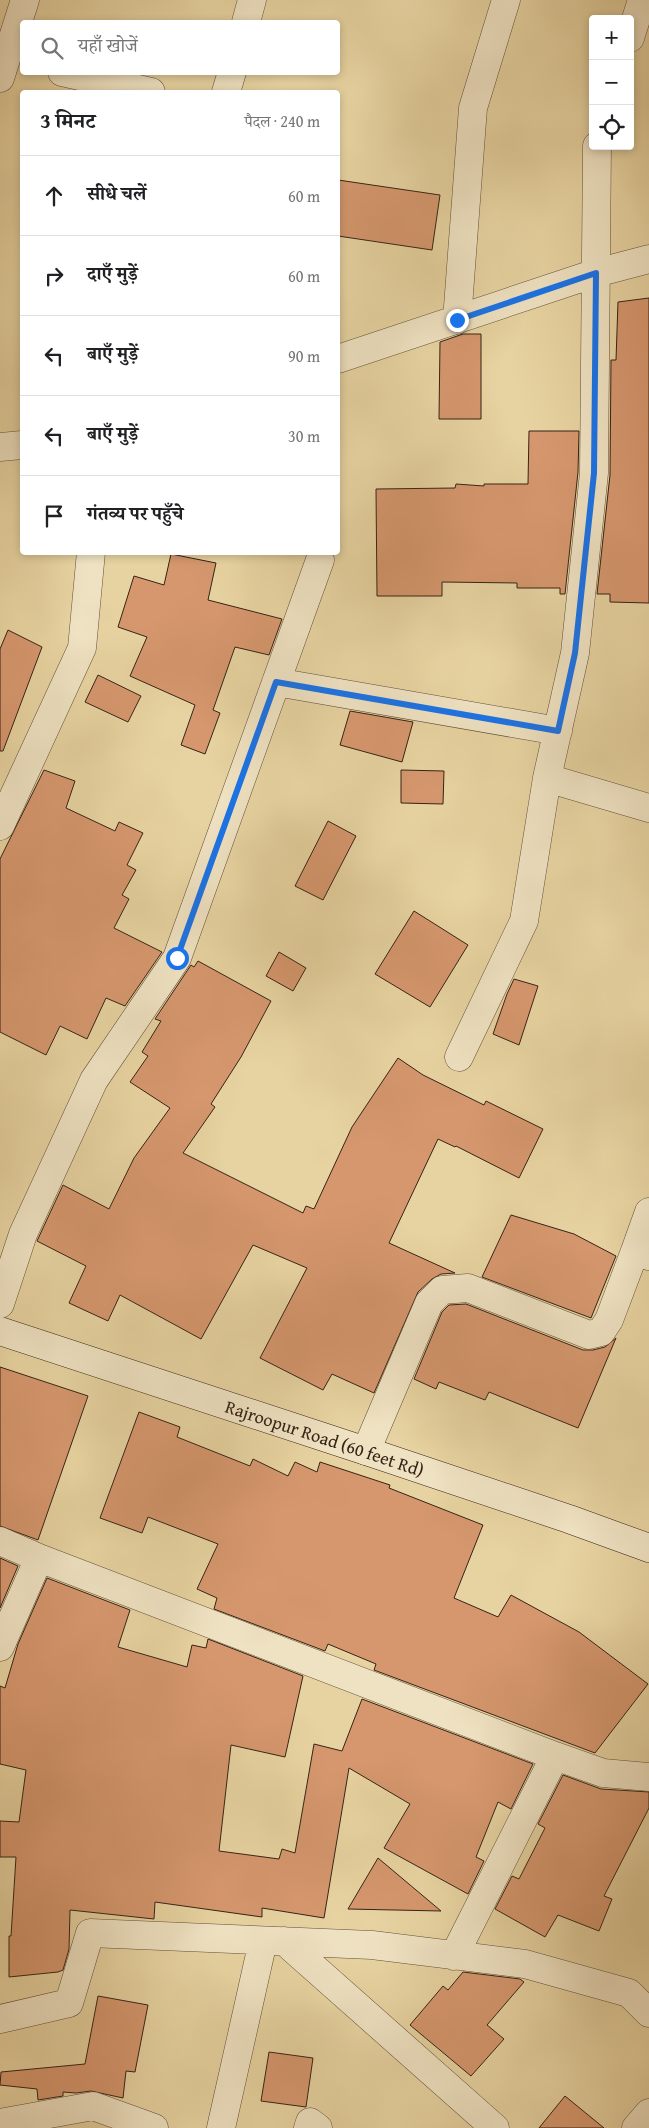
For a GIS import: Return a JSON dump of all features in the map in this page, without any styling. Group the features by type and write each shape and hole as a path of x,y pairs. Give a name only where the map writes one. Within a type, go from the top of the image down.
{"street":[{"path":"20,20 25,0"},
{"path":"247,20 252,0"},
{"path":"457,320 473,108 506,0"},
{"path":"634,25 642,0"},
{"path":"9,67 20,21"},
{"path":"75,75 142,90"},
{"path":"227,90 231,75"},
{"path":"459,1057 524,921 547,778 575,653 594,473 597,150"},
{"path":"340,358 596,273 649,259"},
{"path":"0,447 20,445"},
{"path":"0,826 82,648 91,555"},
{"path":"0,1304 23,1234 94,1080 177,958 320,560"},
{"path":"276,682 558,731"},
{"path":"547,778 649,808"},
{"path":"366,1452 429,1303 442,1290 468,1288 589,1335 601,1332 609,1320 642,1253 649,1212"},
{"name":"Rajroopur Road (60 feet Rd)","path":"0,1331 588,1526 649,1548"},
{"path":"0,1541 39,1558 555,1756 603,1773 649,1776"},
{"path":"0,1647 39,1558"},
{"path":"454,1956 555,1756"},
{"path":"0,2019 69,2003 90,1933 372,1945 525,1964 629,1993 649,2013"},
{"path":"221,2128 274,1941"},
{"path":"274,1941 495,2128"},
{"path":"0,2123 93,2106 154,2128"},
{"path":"636,2128 649,2113"},
{"path":"308,2128 310,2122 318,2128"}],"building":[{"path":"340,180 440,195 432,250 340,236"},
{"path":"649,298 649,603 610,602 610,594 597,594 610,475 611,360 616,360 618,302"},
{"path":"463,334 481,334 481,419 439,419 440,342"},
{"path":"529,431 579,431 578,472 565,594 560,594 560,588 517,588 517,583 442,582 442,596 377,596 376,489 455,488 456,484 484,486 484,484 528,484"},
{"path":"171,555 216,563 208,600 282,619 269,655 235,647 213,710 220,713 205,754 181,745 195,705 130,676 147,637 118,627 134,576 164,585"},
{"path":"8,630 42,647 3,751 0,751 0,649"},
{"path":"98,675 141,696 128,722 85,702"},
{"path":"350,711 413,722 402,762 340,745"},
{"path":"44,770 75,781 66,808 115,831 119,822 143,833 127,865 136,870 122,895 129,899 114,928 162,952 125,1006 106,998 87,1039 60,1026 46,1055 0,1032 0,859"},
{"path":"401,770 444,771 443,804 401,803"},
{"path":"328,821 356,836 323,900 295,886"},
{"path":"414,911 468,945 430,1007 375,974"},
{"path":"279,952 306,968 293,991 266,976"},
{"path":"198,961 271,1001 241,1057 211,1104 215,1107 183,1153 303,1213 306,1206 314,1209 352,1127 398,1058 423,1075 484,1105 486,1101 543,1129 519,1178 456,1146 438,1139 389,1243 455,1273 441,1274 432,1279 418,1292 374,1393 332,1374 323,1390 260,1358 307,1268 253,1245 201,1339 120,1295 108,1321 69,1303 86,1266 37,1241 63,1185 109,1209 134,1158 170,1108 130,1082 148,1056 142,1052 161,1021 155,1019 191,965 194,967"},
{"path":"514,979 538,986 519,1045 493,1034"},
{"path":"511,1215 574,1234 616,1256 591,1318 482,1277"},
{"path":"466,1304 583,1350 605,1347 616,1338 578,1428 489,1392 485,1400 439,1382 436,1389 414,1379 442,1312 449,1305"},
{"path":"0,1367 88,1396 38,1540 0,1526"},
{"path":"139,1412 180,1427 177,1437 250,1466 253,1459 288,1476 295,1462 317,1472 320,1462 390,1485 389,1488 483,1525 454,1598 498,1617 511,1595 579,1632 648,1684 595,1753 374,1670 376,1664 328,1644 325,1651 214,1609 217,1598 197,1589 218,1544 148,1517 142,1533 100,1518"},
{"path":"0,1558 18,1566 0,1608"},
{"path":"47,1578 130,1610 118,1647 187,1667 192,1645 206,1648 208,1639 303,1676 285,1757 231,1745 219,1851 279,1859 282,1849 295,1853 314,1744 342,1751 362,1699 533,1764 511,1809 498,1802 476,1857 484,1861 468,1894 384,1848 410,1804 349,1768 324,1918 262,1908 262,1917 155,1902 154,1919 70,1910 69,1949 63,1970 9,1977 9,1936 11,1936 16,1857 0,1857 0,1821 19,1822 26,1770 0,1764 0,1686 5,1688 18,1644"},
{"path":"563,1775 601,1789 649,1792 649,1808 604,1896 612,1899 599,1931 558,1915 545,1937 495,1909 512,1876 519,1879 545,1828 538,1824"},
{"path":"378,1858 441,1911 348,1909"},
{"path":"463,1972 520,1979 524,1982 487,2025 504,2039 471,2076 410,2025 443,1986 448,1990"},
{"path":"98,1996 148,2005 135,2072 126,2071 123,2098 91,2091 63,2092 63,2096 38,2100 37,2089 0,2085 1,2072 85,2064"},
{"path":"269,2052 313,2058 306,2107 261,2101"},
{"path":"565,2096 604,2128 539,2128"}],"route":[{"path":"177,958 276,682 558,731 575,653 594,473 596,273 457,320"}]}
